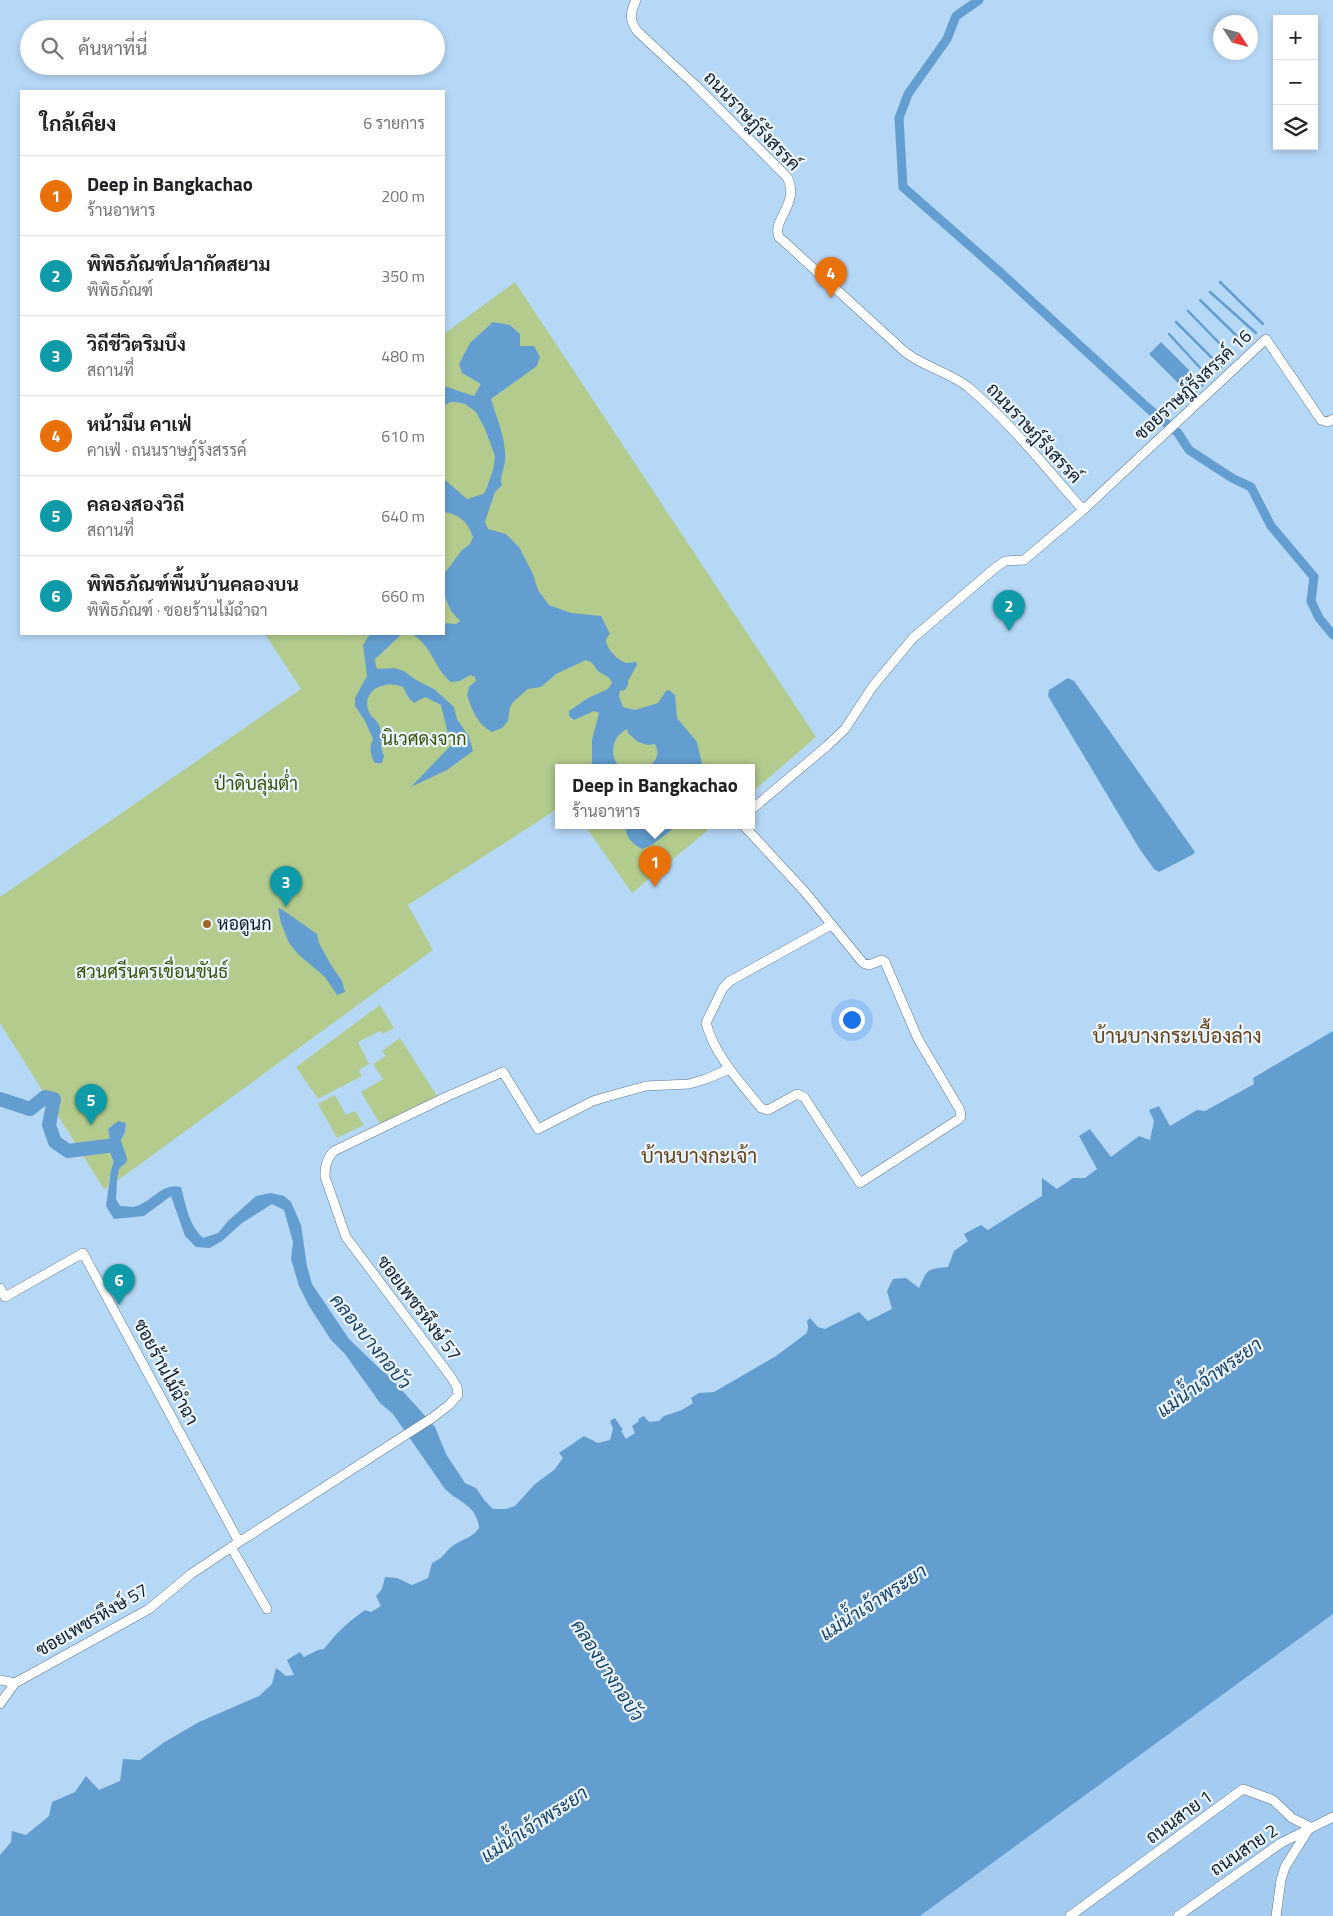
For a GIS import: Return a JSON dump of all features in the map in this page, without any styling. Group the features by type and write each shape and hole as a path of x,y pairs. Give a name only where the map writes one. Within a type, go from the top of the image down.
{"street":[{"name":"ถนนราษฎ์รังสรรค์","path":"636,0 630,13 631,23 637,31 787,176 791,185 791,193 777,230 779,238 909,355 958,380 1000,415 1083,510"},
{"name":"ซอยราษฎ์รังสรรค์ 16","path":"755,807 845,730 873,686 913,638 995,568 1005,561 1024,560 1083,510 1266,339 1320,420 1328,422 1333,419"},
{"path":"747,829 805,892 863,963 869,965 882,960 885,962 918,1039 960,1110 961,1116 959,1119 860,1183 804,1097 797,1094 768,1110 761,1108 729,1069 708,1032 706,1023 723,988 739,975 831,925"},
{"name":"ซอยเพชรหึงษ์ 57","path":"0,1704 15,1683 149,1609 191,1574 432,1418 458,1395 457,1387 451,1377 346,1237 325,1177 325,1167 329,1156 343,1147 503,1072 538,1129 606,1096 646,1086 689,1084 729,1069"},
{"name":"ซอยร้านไม้ฉำฉา","path":"0,1288 2,1298 83,1253 239,1542"},
{"path":"231,1548 268,1609"},
{"path":"0,1680 15,1683"},
{"name":"ถนนสาย 1","path":"1070,1916 1243,1790 1273,1800 1292,1818 1310,1827"},
{"name":"ถนนสาย 2","path":"1178,1916 1281,1842 1333,1817"},
{"path":"1276,1916 1281,1880 1285,1867 1310,1827"}],"shaded area":[{"path":"1333,1614 1333,1916 920,1916"}],"green space":[{"name":"สวนศรีนครเขื่อนขันธ์","path":"515,282 816,737 755,790 755,764 555,764 555,811 408,905 433,950 117,1181 119,1169 125,1163 118,1146 125,1132 126,1123 118,1122 108,1129 114,1161 108,1187 104,1189 0,1023 0,897 301,689 266,635 445,635 445,333"},
{"path":"587,829 709,829 632,893"},
{"path":"380,1005 394,1028 383,1034 380,1031 358,1042 369,1064 359,1070 362,1076 318,1099 296,1067"},
{"path":"400,1038 437,1096 380,1124 361,1092 383,1079 373,1064 386,1056 382,1051"},
{"path":"335,1095 346,1115 355,1111 364,1125 337,1138 318,1104"}],"water":[{"path":"493,322 510,325 520,334 520,346 534,346 540,357 537,366 491,399 501,430 505,462 501,480 502,485 495,492 485,522 488,529 506,534 519,547 533,574 538,590 549,605 571,613 601,616 610,634 606,641 611,651 624,662 636,662 637,665 628,681 628,685 625,690 620,691 619,696 623,707 635,710 658,703 666,691 669,690 675,695 677,718 697,742 702,764 652,764 657,755 655,744 648,745 638,742 628,733 627,729 618,737 613,747 614,759 617,764 592,764 592,740 599,713 594,711 574,720 569,716 569,711 588,698 608,689 612,683 608,677 599,672 593,664 586,660 556,674 541,687 528,689 513,702 510,707 508,721 502,728 492,732 479,721 467,695 469,687 476,681 475,677 470,675 460,681 451,682 445,677 424,644 413,635 445,635 445,623 456,624 460,621 451,611 445,596 445,573 462,550 470,544 473,537 462,520 445,512 445,480 467,499 483,494 493,470 495,456 485,429 476,412 465,404 450,402 445,405 445,386 474,396 481,384 462,373 459,364 470,343"},
{"path":"1161,342 1196,377 1184,389 1149,354"},
{"path":"369,635 401,635 375,659 376,667 378,669 394,668 404,671 416,680 434,689 454,707 457,719 469,737 473,751 447,770 411,787 456,740 448,734 441,705 425,697 414,703 408,697 403,687 389,684 376,688 368,698 369,712 379,725 384,756 382,763 375,763 371,751 373,739 365,721 355,706 355,698 367,676 363,645"},
{"path":"1068,678 1074,681 1195,852 1192,855 1159,872 1154,869 1139,848 1048,696 1049,690"},
{"path":"626,829 673,829 653,844 642,849 630,840"},
{"path":"278,908 317,934 319,943 342,981 345,992 337,995 325,977 299,955 289,943 281,923"},
{"name":"แม่น้ำเจ้าพระยา","path":"1333,1031 1333,1614 920,1916 0,1916 0,1855 11,1842 12,1831 26,1835 49,1816 52,1802 75,1792 86,1776 99,1790 120,1781 123,1759 140,1760 163,1743 199,1722 259,1696 272,1684 276,1668 286,1676 294,1675 287,1660 300,1652 304,1657 324,1649 338,1632 359,1614 365,1610 371,1612 381,1606 376,1596 382,1589 385,1577 397,1578 412,1585 428,1578 432,1563 441,1558 454,1545 473,1535 479,1528 475,1514 467,1505 445,1489 393,1414 380,1403 345,1354 331,1340 309,1306 299,1286 291,1259 293,1242 284,1210 272,1204 242,1223 222,1241 210,1248 196,1247 185,1236 171,1196 144,1216 114,1219 106,1206 114,1161 108,1129 118,1121 126,1123 125,1132 118,1146 125,1163 119,1169 117,1181 116,1199 120,1206 133,1207 145,1202 162,1190 174,1186 181,1187 191,1221 203,1238 218,1233 228,1221 256,1196 271,1193 284,1196 291,1202 301,1225 307,1266 312,1284 349,1339 391,1378 435,1427 446,1454 465,1483 476,1488 493,1509 506,1509 515,1506 535,1484 554,1470 563,1458 559,1453 584,1436 598,1443 610,1440 613,1429 610,1421 615,1418 623,1430 621,1431 626,1439 635,1433 632,1426 639,1421 638,1419 644,1416 649,1422 659,1421 664,1416 682,1410 693,1403 691,1398 699,1393 714,1392 776,1356 807,1333 807,1321 810,1318 818,1327 825,1329 859,1312 868,1321 892,1309 887,1291 893,1279 906,1278 919,1288 929,1271 935,1268 948,1267 954,1251 968,1241 964,1234 981,1225 988,1230 1042,1196 1042,1178 1057,1189 1073,1178 1085,1178 1097,1169 1079,1136 1090,1129 1111,1157 1139,1136 1150,1140 1154,1121 1149,1110 1159,1106 1170,1126 1197,1110 1205,1111 1254,1084 1253,1078"}],"waterway":[{"path":"979,0 956,16 947,39 908,94 899,118 903,187 1178,433 1189,450 1232,478 1251,487 1271,526 1314,577 1311,601 1319,618 1333,635"},
{"path":"1220,282 1263,324"},
{"path":"1210,292 1256,333"},
{"path":"1200,300 1244,343"},
{"path":"1188,311 1230,354"},
{"path":"1176,322 1221,367 1194,393"},
{"path":"1169,334 1203,371"},
{"name":"คลองบางกอบัว","path":"0,1099 30,1109 45,1097 54,1099 49,1125 55,1142 68,1151 115,1145 120,1159"}],"place":[{"name":"หน้ามึน คาเฟ่","path":"831,298"},
{"name":"พิพิธภัณฑ์ปลากัดสยาม","path":"1009,631"},
{"name":"Deep in Bangkachao","path":"655,887"},
{"name":"วิถีชีวิตริมบึง","path":"286,907"},
{"name":"หอดูนก","path":"207,924"},
{"name":"คลองสองวิถี","path":"91,1125"},
{"name":"พิพิธภัณฑ์พื้นบ้านคลองบน","path":"119,1305"}],"district":[{"name":"บ้านบางกระเบื้องล่าง","path":"1177,1036"},
{"name":"บ้านบางกะเจ้า","path":"699,1156"}],"park label":[{"name":"นิเวศดงจาก","path":"424,739"},
{"name":"ป่าดิบลุ่มต่ำ","path":"256,784"}]}
